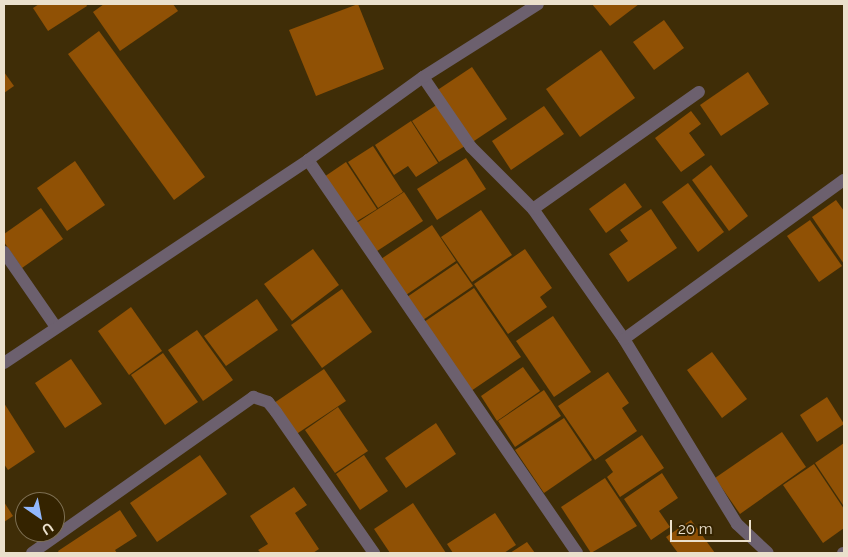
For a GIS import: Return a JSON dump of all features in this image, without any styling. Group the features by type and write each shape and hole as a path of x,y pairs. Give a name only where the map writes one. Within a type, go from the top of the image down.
{"street":[{"path":"4,363 56,326 308,160 423,77 538,4"},
{"path":"423,77 471,147 533,209 624,338 737,524 768,553"},
{"path":"533,209 699,92"},
{"path":"308,160 577,553"},
{"path":"624,338 844,180"},
{"path":"4,252 56,326"},
{"path":"32,553 253,397 268,402 276,412 374,553"}],"building":[{"path":"39,4 86,4 87,6 48,31 33,8"},
{"path":"104,4 173,4 178,11 120,51 93,12"},
{"path":"358,4 384,69 316,96 289,30"},
{"path":"592,4 639,4 610,26"},
{"path":"664,20 684,48 654,70 633,42"},
{"path":"99,31 205,177 174,200 68,54"},
{"path":"601,50 635,98 580,137 546,89"},
{"path":"472,67 507,119 471,143 436,91"},
{"path":"4,72 14,86 4,93"},
{"path":"748,72 769,104 721,136 700,105"},
{"path":"438,104 465,146 439,162 412,121"},
{"path":"544,106 564,134 511,170 492,141"},
{"path":"691,111 701,124 689,133 705,155 681,172 655,138"},
{"path":"411,121 438,163 416,177 408,166 394,175 375,145"},
{"path":"373,146 403,192 378,208 348,162"},
{"path":"466,158 486,189 437,220 417,189"},
{"path":"75,161 105,205 67,231 37,188"},
{"path":"346,162 377,209 354,223 324,177"},
{"path":"711,165 748,216 729,231 692,180"},
{"path":"625,183 642,207 606,233 589,209"},
{"path":"688,183 724,232 698,252 662,202"},
{"path":"404,192 423,221 374,253 355,224"},
{"path":"836,200 844,211 844,264 812,217"},
{"path":"41,208 63,239 22,268 4,242 4,234"},
{"path":"651,209 677,248 628,282 609,254 628,241 620,230"},
{"path":"481,210 512,255 472,282 441,237"},
{"path":"810,220 842,266 819,282 787,236"},
{"path":"432,225 456,261 406,295 381,259"},
{"path":"313,249 339,285 292,321 264,284"},
{"path":"525,249 552,288 540,297 547,307 508,334 474,284"},
{"path":"457,263 473,286 423,320 407,297"},
{"path":"474,288 521,357 471,391 424,322"},
{"path":"342,289 372,332 322,368 291,325"},
{"path":"257,299 278,330 226,366 204,336"},
{"path":"131,307 162,351 129,375 98,331"},
{"path":"553,316 591,372 554,397 516,341"},
{"path":"197,330 233,380 203,401 168,350"},
{"path":"712,352 747,399 722,418 687,370"},
{"path":"163,353 198,402 165,425 131,375"},
{"path":"71,359 102,404 65,428 35,383"},
{"path":"523,367 540,391 497,421 481,396"},
{"path":"324,369 346,401 295,435 274,403"},
{"path":"608,372 629,403 622,408 637,431 595,460 558,406"},
{"path":"544,390 561,416 515,447 498,421"},
{"path":"827,397 844,424 817,442 800,415"},
{"path":"4,403 35,452 8,470 4,464"},
{"path":"338,407 368,451 335,473 305,430"},
{"path":"564,418 592,460 544,493 515,450"},
{"path":"436,423 456,454 406,488 385,458"},
{"path":"782,432 806,467 740,514 715,478"},
{"path":"642,435 664,468 620,497 607,477 613,472 605,460"},
{"path":"844,443 844,505 843,505 815,463"},
{"path":"200,455 227,494 157,542 130,503"},
{"path":"364,455 388,491 360,510 336,474"},
{"path":"814,464 844,509 844,528 823,543 783,485"},
{"path":"662,473 678,498 659,511 670,527 651,540 624,499"},
{"path":"605,478 637,526 591,553 561,507"},
{"path":"294,487 307,505 295,513 319,549 313,553 261,553 258,550 268,544 250,516"},
{"path":"4,502 13,516 4,522"},
{"path":"413,503 446,553 390,553 374,529"},
{"path":"120,510 137,536 115,550 117,553 59,553 58,551"},
{"path":"495,513 516,545 504,553 453,553 447,544"},
{"path":"691,520 715,553 678,553 666,537"},
{"path":"527,542 535,553 510,553"}]}
